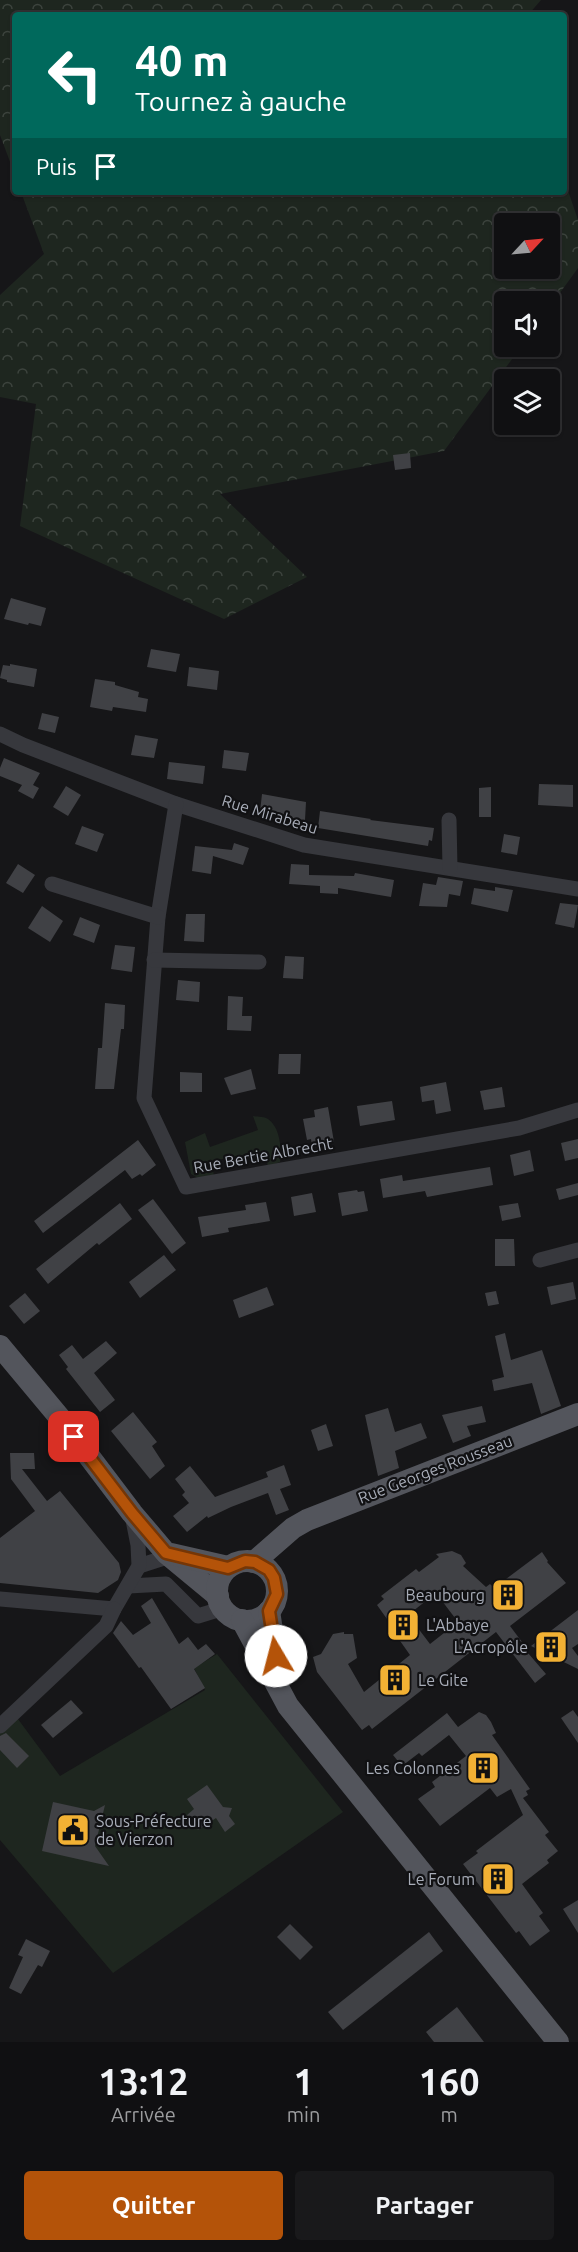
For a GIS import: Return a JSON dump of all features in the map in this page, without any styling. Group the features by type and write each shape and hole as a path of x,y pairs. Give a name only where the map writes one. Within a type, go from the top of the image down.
{"main road":[{"path":"0,1346 168,1555 228,1608 252,1620 269,1611 277,1594 274,1578 269,1570 255,1562 245,1561 228,1568 219,1580 228,1608 280,1689 288,1706 558,2042"},
{"name":"Rue Georges Rousseau","path":"255,1562 293,1528 307,1520 578,1414"},
{"path":"274,1578 293,1528"},
{"path":"168,1555 228,1568"},
{"path":"269,1611 280,1689"}],"street":[{"name":"Rue Mirabeau","path":"0,734 176,804 304,845 578,889"},
{"name":"Rue Bertie Albrecht","path":"176,804 158,916 144,1098 186,1187 519,1128 578,1110"},
{"path":"449,820 450,868"},
{"path":"52,884 158,916"},
{"path":"154,960 259,962"},
{"path":"540,1260 578,1250"},
{"path":"0,1726 106,1626 139,1566 132,1513"},
{"path":"139,1566 168,1555"},
{"path":"128,1586 166,1584 198,1616 228,1608"},
{"path":"0,1599 114,1609"}],"green space":[{"path":"0,0 541,0 531,12 12,12 12,167 0,135"},
{"path":"567,188 578,220 578,268 560,293 560,291 494,291 494,357 514,357 505,369 494,369 494,383 444,451 220,494 307,577 224,619 20,526 36,404 0,397 0,295 44,254 22,195 567,195"},
{"path":"253,1116 266,1118 275,1127 281,1151 280,1162 268,1167 265,1151 212,1161 214,1177 198,1178 191,1174 185,1142 205,1133 210,1147 258,1130"},
{"path":"217,1654 343,1812 113,1973 0,1840 0,1730 15,1715 60,1776 205,1690 194,1668"}],"building":[{"path":"410,453 411,468 395,470 393,455"},
{"path":"11,598 46,608 41,626 4,619"},
{"path":"151,649 180,654 176,672 147,667"},
{"path":"10,664 37,669 34,687 7,682 0,678 3,665 10,666"},
{"path":"189,667 219,671 217,690 187,686"},
{"path":"95,679 115,682 115,685 139,692 138,697 148,699 146,712 113,707 112,711 90,707"},
{"path":"42,713 59,717 55,733 38,729"},
{"path":"135,735 158,739 154,758 131,755"},
{"path":"224,750 249,753 246,771 222,768"},
{"path":"4,758 40,773 33,785 39,788 33,799 18,791 22,785 0,776"},
{"path":"169,762 205,766 203,784 167,779"},
{"path":"539,784 573,785 573,807 538,805"},
{"path":"66,786 81,795 68,816 53,807"},
{"path":"491,787 491,817 479,817 479,788"},
{"path":"262,794 306,802 305,820 289,818 290,815 260,812"},
{"path":"320,811 434,828 432,841 429,840 428,846 318,828"},
{"path":"82,826 104,834 97,852 75,844"},
{"path":"504,834 520,837 517,855 501,852"},
{"path":"234,843 249,848 243,865 213,856 211,874 192,871 195,846 232,850"},
{"path":"18,864 35,875 23,893 6,883"},
{"path":"291,864 309,865 309,875 354,876 355,873 394,880 391,897 338,888 338,894 320,893 320,886 289,884"},
{"path":"438,877 463,881 460,896 449,894 447,907 419,906 423,883 436,885"},
{"path":"495,887 513,890 508,912 471,904 474,888 495,891"},
{"path":"560,903 578,905 574,928 555,924"},
{"path":"42,906 63,921 50,942 28,928"},
{"path":"186,914 205,914 204,942 184,941"},
{"path":"80,917 100,925 94,943 73,935"},
{"path":"115,945 135,947 132,972 111,969"},
{"path":"285,956 304,957 303,979 283,978"},
{"path":"178,980 200,982 199,1002 176,1000"},
{"path":"228,996 243,997 242,1016 252,1016 251,1031 227,1030"},
{"path":"105,1003 125,1005 124,1029 121,1029 114,1089 95,1089 98,1048 102,1048"},
{"path":"279,1054 301,1054 300,1074 278,1074"},
{"path":"251,1069 256,1089 231,1095 224,1078"},
{"path":"180,1072 202,1073 202,1092 180,1092"},
{"path":"446,1082 451,1111 436,1114 434,1100 422,1102 420,1087"},
{"path":"502,1087 505,1107 484,1110 480,1091"},
{"path":"392,1101 395,1120 360,1126 357,1106"},
{"path":"328,1107 334,1142 312,1146 311,1139 307,1140 303,1119 315,1117 314,1110"},
{"path":"578,1139 578,1158 565,1161 561,1143"},
{"path":"138,1140 156,1165 142,1176 140,1174 132,1179 125,1170 43,1233 34,1221"},
{"path":"530,1150 534,1171 514,1176 510,1155"},
{"path":"490,1167 493,1185 427,1197 425,1191 383,1198 380,1179 402,1175 403,1181"},
{"path":"578,1183 578,1195 559,1200 556,1189"},
{"path":"357,1190 358,1192 364,1191 368,1211 342,1216 338,1193"},
{"path":"312,1193 316,1212 294,1216 291,1197"},
{"path":"153,1199 186,1243 172,1254 138,1210"},
{"path":"266,1202 270,1221 228,1228 229,1232 202,1237 198,1217 246,1210 245,1205"},
{"path":"120,1203 132,1219 99,1245 97,1243 48,1284 36,1269"},
{"path":"518,1203 521,1217 502,1221 499,1206"},
{"path":"495,1239 514,1239 515,1266 495,1266"},
{"path":"164,1255 176,1270 140,1298 129,1282"},
{"path":"573,1282 576,1299 551,1305 547,1287"},
{"path":"267,1287 274,1305 239,1318 233,1300"},
{"path":"496,1291 499,1304 488,1306 485,1293"},
{"path":"25,1293 40,1311 24,1324 9,1306"},
{"path":"505,1333 511,1360 542,1350 561,1406 541,1414 532,1383 494,1391 492,1380 504,1377 495,1336"},
{"path":"106,1341 117,1353 94,1373 115,1400 100,1412 66,1369 68,1367 59,1355 72,1345 83,1359"},
{"path":"482,1406 486,1422 467,1426 471,1436 453,1443 442,1415"},
{"path":"388,1408 395,1432 421,1423 427,1438 395,1451 399,1468 378,1476 365,1415"},
{"path":"133,1412 157,1442 152,1446 165,1466 150,1479 111,1431"},
{"path":"326,1424 333,1446 318,1451 311,1430"},
{"path":"10,1453 34,1453 35,1469 22,1469 47,1501 60,1491 119,1563 121,1572 118,1580 98,1593 0,1583 0,1538 35,1511 11,1479"},
{"path":"284,1465 291,1485 280,1489 289,1510 276,1515 268,1493 208,1518 207,1516 187,1532 173,1516 189,1503 182,1495 185,1492 175,1479 190,1466 215,1497 268,1477 266,1472"},
{"path":"452,1551 461,1555 466,1563 463,1566 486,1587 490,1584 494,1588 542,1552 547,1562 566,1583 510,1626 522,1642 516,1639 546,1674 535,1683 496,1632 372,1729 369,1725 362,1730 317,1672 313,1657 321,1654 333,1634 344,1632 344,1634 353,1634 357,1658 348,1664 364,1692 410,1655 377,1605 384,1599 381,1596 416,1569 419,1572 439,1557 436,1554","holes":["436,1593 458,1622 430,1644 408,1615"]},
{"path":"152,1598 179,1644 188,1637 198,1650 206,1644 215,1654 194,1669 205,1688 171,1709 113,1633 121,1621 133,1635 151,1623 141,1606"},
{"path":"578,1610 578,1644 572,1648 578,1656 578,1669 531,1646"},
{"path":"71,1700 83,1713 53,1738 41,1725"},
{"path":"573,1710 578,1717 578,1743 561,1718"},
{"path":"479,1712 486,1715 491,1722 496,1733 492,1735 530,1789 526,1791 528,1795 523,1798 549,1832 545,1835 558,1851 547,1860 549,1863 522,1884 543,1913 539,1916 550,1931 530,1946 519,1931 516,1933 463,1864 478,1853 476,1851 523,1815 511,1789 497,1797 490,1788 440,1826 418,1799 435,1787 432,1782 466,1756 449,1735 422,1756 419,1753 402,1766 393,1755 447,1713 458,1727"},
{"path":"6,1733 29,1756 17,1768 0,1750 0,1736"},
{"path":"207,1785 223,1807 232,1808 229,1816 235,1824 225,1832 216,1818 198,1830 187,1815 194,1809 187,1799"},
{"name":"Sous-Préfecture de Vierzon","path":"53,1802 94,1811 105,1805 95,1846 109,1866 42,1851"},
{"path":"578,1900 578,1933 563,1909"},
{"path":"290,1924 313,1947 300,1960 277,1937"},
{"path":"429,1932 443,1951 343,2030 328,2012"},
{"path":"26,1939 50,1951 42,1967 38,1965 21,1994 9,1988 23,1957 18,1955"},
{"path":"457,2007 484,2042 434,2042 426,2032"}],"place":[{"name":"Beaubourg","path":"508,1595"},
{"name":"L'Abbaye","path":"403,1625"},
{"name":"L'Acropôle","path":"551,1647"},
{"name":"Le Gite","path":"395,1680"},
{"name":"Les Colonnes","path":"483,1768"},
{"name":"Sous-Préfecture de Vierzon","path":"73,1830"},
{"name":"Le Forum","path":"498,1879"}],"route":[{"path":"74,1437 166,1553 228,1568 245,1561 255,1562 269,1570 277,1586 277,1594 269,1611 276,1656"}]}
